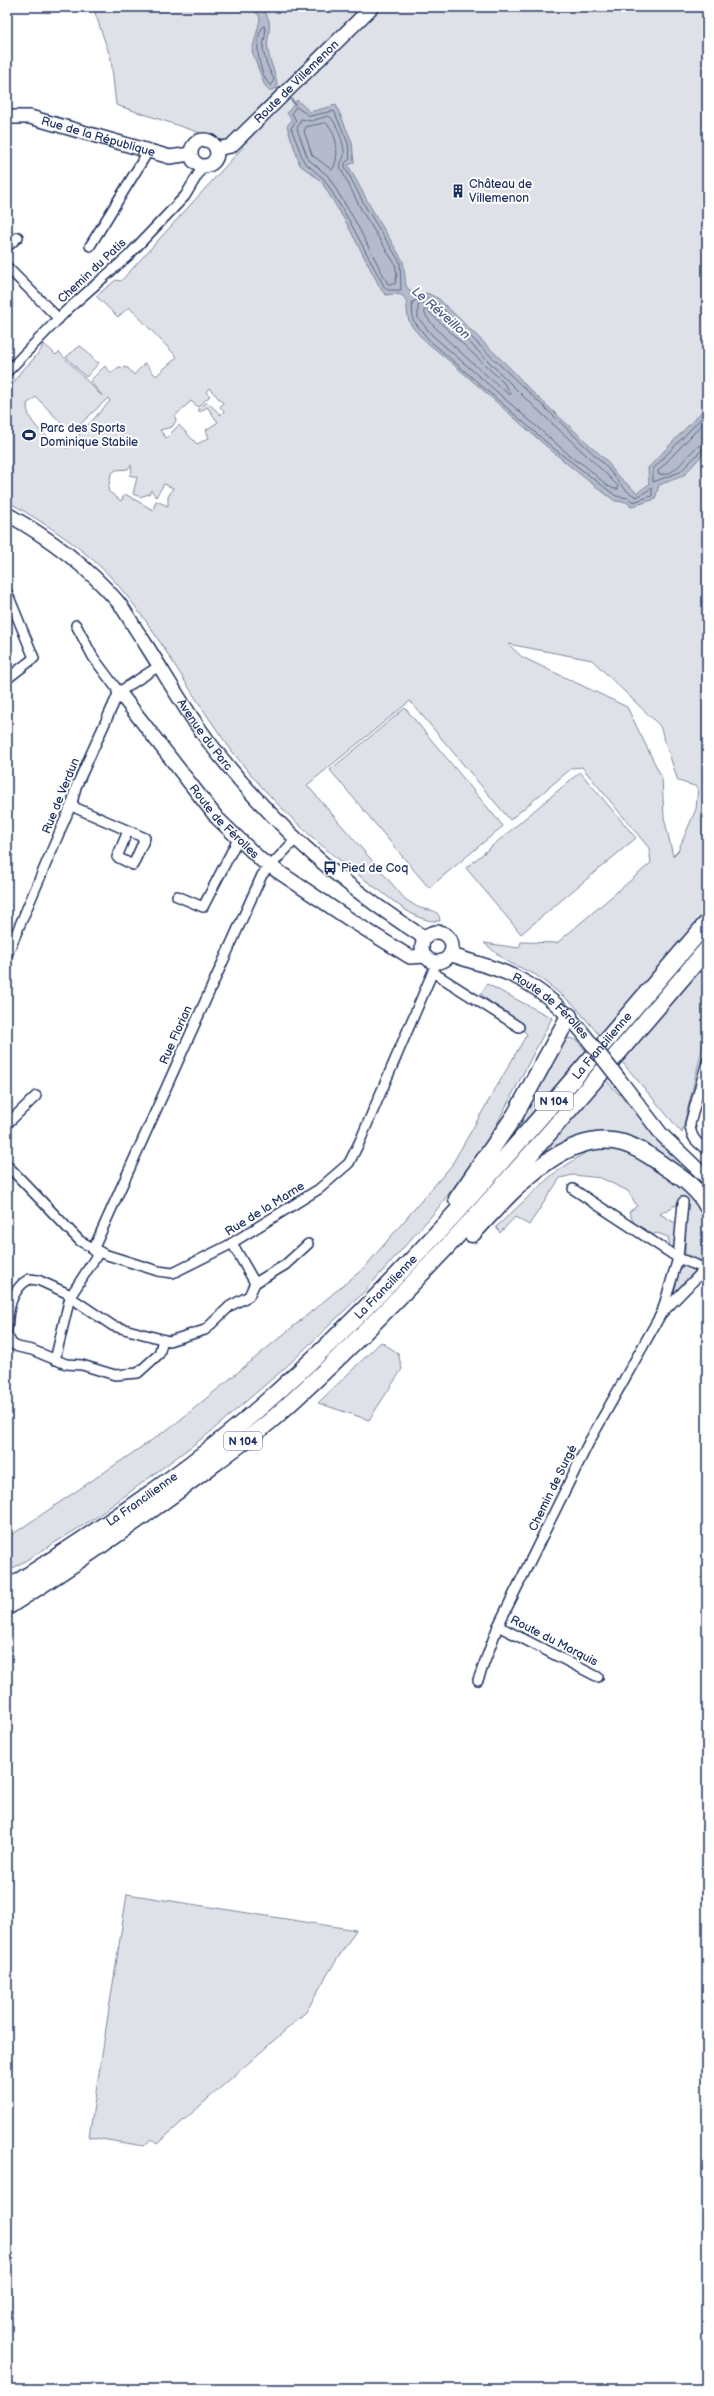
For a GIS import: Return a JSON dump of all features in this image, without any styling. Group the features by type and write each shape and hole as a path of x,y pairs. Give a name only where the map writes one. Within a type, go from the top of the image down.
{"highway":[{"name":"La Francilienne","path":"7,1589 175,1476 264,1404 398,1276 458,1213 707,923"},
{"name":"La Francilienne","path":"7,1607 63,1572 178,1491 275,1417 406,1290 608,1065 707,948"},
{"path":"398,1276 418,1244 459,1197 511,1121 569,1016"},
{"path":"406,1290 427,1279 531,1175 559,1154 579,1144 602,1140 612,1141 641,1150 694,1188 707,1206"},
{"path":"7,1617 53,1586 63,1572"}],"street":[{"name":"Route de Villemenon","path":"216,149 231,146 372,7"},
{"name":"Rue de la République","path":"7,117 30,117 170,157 190,154"},
{"path":"204,140 212,142 216,149 214,161 203,166 196,164 190,154 193,146 204,140"},
{"path":"90,246 149,150"},
{"name":"Chemin du Patis","path":"7,372 58,318 128,256 186,196 203,166"},
{"path":"7,247 18,238"},
{"path":"7,267 58,318"},
{"name":"Avenue du Parc","path":"7,514 47,538 88,571 119,603 208,741 261,804 295,840 336,874 425,938"},
{"path":"7,592 34,658 7,679"},
{"name":"Route de Férolles","path":"76,625 93,658 188,782 218,818 238,838 271,866 352,921 410,957 425,956"},
{"path":"119,692 160,666"},
{"name":"Rue de Verdun","path":"7,955 72,803 76,787 119,692"},
{"path":"72,803 76,808 128,831"},
{"path":"177,896 203,907 238,838"},
{"name":"Rue Florian","path":"54,1360 70,1296 96,1251 262,875 295,840"},
{"path":"436,967 450,954 452,946 446,935 437,932 425,938 422,947 425,956 436,967 519,1027"},
{"name":"Route de Férolles","path":"450,954 511,975 548,999 569,1016 662,1135 707,1178"},
{"name":"Rue de la Marne","path":"8,1168 80,1241 96,1251 158,1271 173,1273 201,1261 310,1196 349,1163 376,1109 436,967"},
{"path":"707,1061 690,1124 690,1134 695,1142 707,1150"},
{"path":"7,1124 36,1096"},
{"name":"Chemin de Surgé","path":"574,1189 678,1258 706,1268 661,1314"},
{"name":"Chemin de Surgé","path":"478,1680 498,1626 589,1442 661,1314 678,1258 683,1202"},
{"path":"232,1243 255,1283"},
{"path":"7,1331 9,1310 17,1289 29,1279 38,1280 70,1296 113,1326 169,1341 205,1330 230,1306 249,1296 255,1283 285,1265 308,1244"},
{"path":"7,1335 12,1344 18,1347 32,1350 66,1364 82,1365 115,1376 138,1373 159,1354 163,1340"},
{"name":"Route du Marquis","path":"498,1626 598,1677"}],"shaded area":[{"path":"93,7 707,7 707,1028 682,1133 573,1004 536,975 506,961 484,943 519,948 521,942 557,943 651,863 649,848 582,767 572,768 510,820 410,701 307,785 405,899 420,908 436,912 440,921 422,919 398,905 353,871 289,816 251,775 234,753 205,712 145,619 118,585 93,560 66,538 7,501 7,393 21,371 41,350 43,343 56,355 59,352 103,397 90,381 105,366 111,373 119,367 128,368 134,375 145,363 156,376 177,357 129,307 118,317 96,296 116,280 121,281 243,147 116,105 111,59","holes":["209,388 223,403 220,407 224,411 221,415 207,402 198,410 200,412 207,407 218,422 206,430 209,438 197,444 179,425 166,438 160,430 172,427 176,421 175,416 191,401 198,407 210,396 206,392","36,397 71,433 108,398 110,401 67,448 47,436 35,425 28,412 27,404","131,465 132,472 129,475 137,477 133,494 140,497 149,494 151,490 156,497 164,484 173,488 168,497 168,506 156,501 153,510 125,494 121,501 108,491 111,474 116,470 128,469","508,644 592,660 660,726 678,781 698,787 696,809 678,851 673,856 664,817 662,778 627,707 522,657"]},
{"path":"80,346 96,362 99,363 86,377 66,357"},
{"path":"405,708 503,826 429,888 330,770"},
{"path":"580,772 636,838 521,934 466,868"},
{"path":"487,984 552,1018 487,1143 435,1212 364,1292 286,1367 208,1434 95,1518 7,1572 7,1538 174,1425 364,1268 451,1166 527,1034 481,994"},
{"path":"569,1038 577,1040 586,1051 485,1167 562,1042"},
{"path":"605,1079 689,1169 707,1185 707,1199 618,1138 525,1172"},
{"path":"620,1146 671,1177 693,1197 701,1209 707,1226 707,1259 703,1261 685,1254 686,1206 676,1205 660,1214 677,1224 675,1247 670,1246 668,1237 657,1233 652,1235 634,1223 629,1212 637,1206 628,1191 601,1178 573,1175 560,1178 529,1225 515,1217 500,1233 496,1227 552,1175 592,1148"},
{"path":"684,1265 697,1271 673,1296 672,1293 678,1272"},
{"path":"381,1342 398,1353 402,1369 369,1420 318,1403"},
{"path":"127,1894 356,1930 327,1975 306,2012 157,2144 151,2139 144,2146 89,2137"}],"water":[{"path":"248,7 262,7 269,21 268,46 277,88 269,91 264,84 252,51 260,20 259,15"},
{"path":"297,100 310,112 336,105 352,142 354,163 348,165 370,206 403,261 406,286 415,297 427,293 439,299 513,371 530,390 606,460 616,474 637,493 649,484 648,468 707,406 707,450 683,476 659,485 655,499 631,507 627,502 615,501 568,465 418,334 410,323 406,302 401,295 386,295 382,291 347,224 321,181 300,165 287,126 292,120 287,113"}],"waterway":[{"name":"Le Réveillon","path":"288,96 295,104"}],"place":[{"name":"Château de Villemenon","path":"458,191"},
{"name":"Parc des Sports Dominique Stabile","path":"29,435"},
{"name":"Pied de Coq","path":"330,868"}]}
